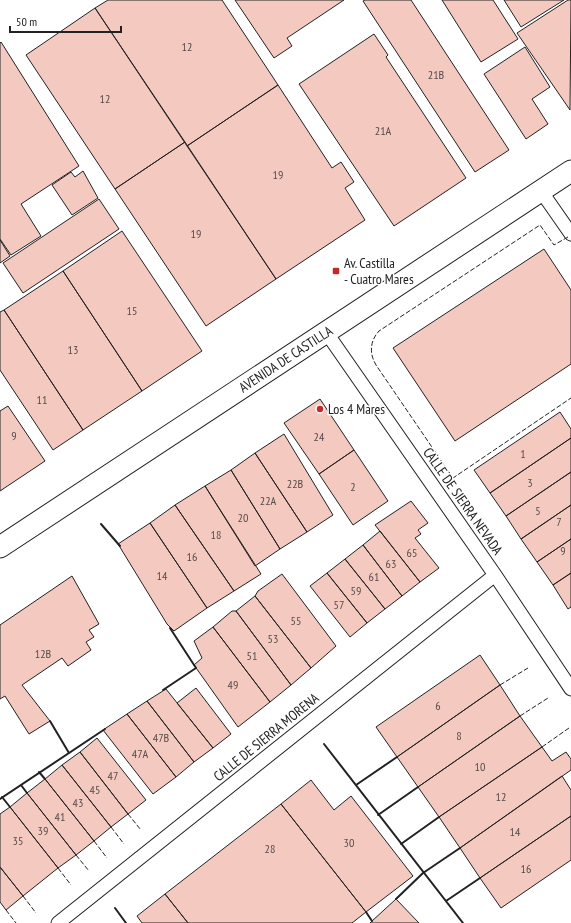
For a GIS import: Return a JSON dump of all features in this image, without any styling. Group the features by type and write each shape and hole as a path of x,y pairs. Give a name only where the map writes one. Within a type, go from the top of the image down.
{"main road":[{"name":"AVENIDA DE CASTILLA","path":"0,547 571,171"}],"street":[{"path":"542,191 571,234"},
{"name":"CALLE DE SIERRA NEVADA","path":"326,332 495,575 571,689"},
{"name":"CALLE DE SIERRA MORENA","path":"58,923 495,575"}],"building":[{"path":"108,0 222,0 278,85 187,146 95,8"},
{"path":"235,0 344,0 287,38 292,46 274,58"},
{"path":"411,0 509,150 475,172 363,1"},
{"path":"442,0 493,0 518,39 481,62"},
{"path":"504,0 564,0 521,27"},
{"path":"568,0 571,0 570,110 517,33"},
{"path":"95,8 185,142 115,189 26,55"},
{"path":"374,34 388,55 386,57 466,178 394,226 299,84"},
{"path":"1,42 79,166 21,204 41,236 11,255 0,239"},
{"path":"525,47 550,87 532,99 548,124 526,139 484,74"},
{"path":"278,85 332,168 341,162 354,182 345,188 365,220 276,279 187,146"},
{"path":"185,142 276,279 206,326 115,189"},
{"path":"83,171 98,198 72,215 52,185 71,172 75,177"},
{"path":"99,199 119,229 23,293 3,263"},
{"path":"122,231 202,351 142,391 63,271"},
{"path":"0,240 10,256 0,263"},
{"path":"544,249 571,290 571,364 455,441 393,348"},
{"path":"63,271 142,391 83,430 4,310"},
{"path":"4,310 83,430 53,450 0,370 0,312"},
{"path":"320,399 354,450 319,474 284,423"},
{"path":"8,406 45,461 0,491 0,411"},
{"path":"560,412 571,429 571,438 490,493 474,470"},
{"path":"284,434 333,515 307,532 255,453"},
{"path":"571,438 571,472 506,516 490,493"},
{"path":"354,450 388,501 353,525 319,474"},
{"path":"255,453 307,532 280,549 231,470"},
{"path":"231,470 280,549 255,566 205,486"},
{"path":"571,472 571,505 521,539 506,516"},
{"path":"205,486 261,574 234,591 175,505"},
{"path":"411,501 428,523 418,530 421,534 415,538 439,568 420,582 375,525"},
{"path":"175,505 234,591 207,608 150,523"},
{"path":"571,505 571,539 537,562 521,539"},
{"path":"150,523 207,608 174,631 167,624 118,544"},
{"path":"380,531 420,582 402,596 363,545"},
{"path":"571,539 571,573 553,585 537,562"},
{"path":"363,545 402,596 385,609 345,559"},
{"path":"345,559 385,609 367,623 327,573"},
{"path":"327,573 367,623 350,637 310,586"},
{"path":"571,573 571,607 568,609 553,585"},
{"path":"282,574 336,646 311,668 255,596 258,591"},
{"path":"72,576 99,624 89,630 94,637 86,642 91,650 68,666 62,658 22,685 50,721 29,734 5,696 0,699 0,625"},
{"path":"255,596 311,668 291,685 236,611"},
{"path":"232,611 236,611 291,685 270,702 213,627"},
{"path":"213,627 270,702 238,727 194,665 202,658 194,641"},
{"path":"480,655 500,685 397,757 376,727"},
{"path":"500,685 520,716 418,787 397,757"},
{"path":"196,688 231,734 213,748 177,703"},
{"path":"166,689 213,748 194,762 147,701"},
{"path":"147,701 194,762 176,777 127,714"},
{"path":"127,714 176,777 153,794 103,730"},
{"path":"520,716 542,747 439,817 418,787"},
{"path":"97,738 146,800 128,814 80,752"},
{"path":"542,747 552,761 566,752 571,759 571,770 460,848 439,817"},
{"path":"80,752 128,814 111,827 62,765"},
{"path":"62,765 111,827 94,841 45,779"},
{"path":"562,776 571,790 571,816 480,878 460,848"},
{"path":"45,779 94,841 76,855 27,793"},
{"path":"311,780 334,810 351,796 413,876 366,912 281,804"},
{"path":"27,793 76,855 58,868 10,807"},
{"path":"281,804 366,912 352,923 188,923 165,894"},
{"path":"10,807 58,868 23,896 0,867 0,814"},
{"path":"571,816 571,860 501,908 480,878"},
{"path":"0,867 23,896 6,910 0,902"},
{"path":"165,894 188,923 142,923 137,916"},
{"path":"396,899 419,923 370,923 372,921"}],"fence":[{"path":"568,237 554,245 540,225 379,331 372,343 372,356 376,365 453,478 571,398"},
{"path":"500,685 528,668"},
{"path":"520,716 548,698"},
{"path":"542,747 569,728"},
{"path":"128,814 141,830"},
{"path":"111,827 124,844"},
{"path":"94,841 107,858"},
{"path":"76,855 89,871"},
{"path":"58,868 71,885"},
{"path":"23,896 36,913"},
{"path":"6,910 16,923"}],"wall":[{"path":"101,524 120,546"},
{"path":"163,690 196,668 170,628"},
{"path":"50,721 69,753"},
{"path":"0,799 105,729"},
{"path":"324,744 463,923"},
{"path":"356,785 397,757"},
{"path":"39,772 45,779"},
{"path":"21,785 27,793"},
{"path":"378,815 418,787"},
{"path":"2,797 10,807"},
{"path":"401,844 439,817"},
{"path":"396,899 423,873 460,848"},
{"path":"446,901 480,878"},
{"path":"115,908 126,923"},
{"path":"366,912 372,921"}],"place":[{"name":"Av. Castilla - Cuatro Mares","path":"336,271"},
{"name":"Los 4 Mares","path":"320,409"}]}
